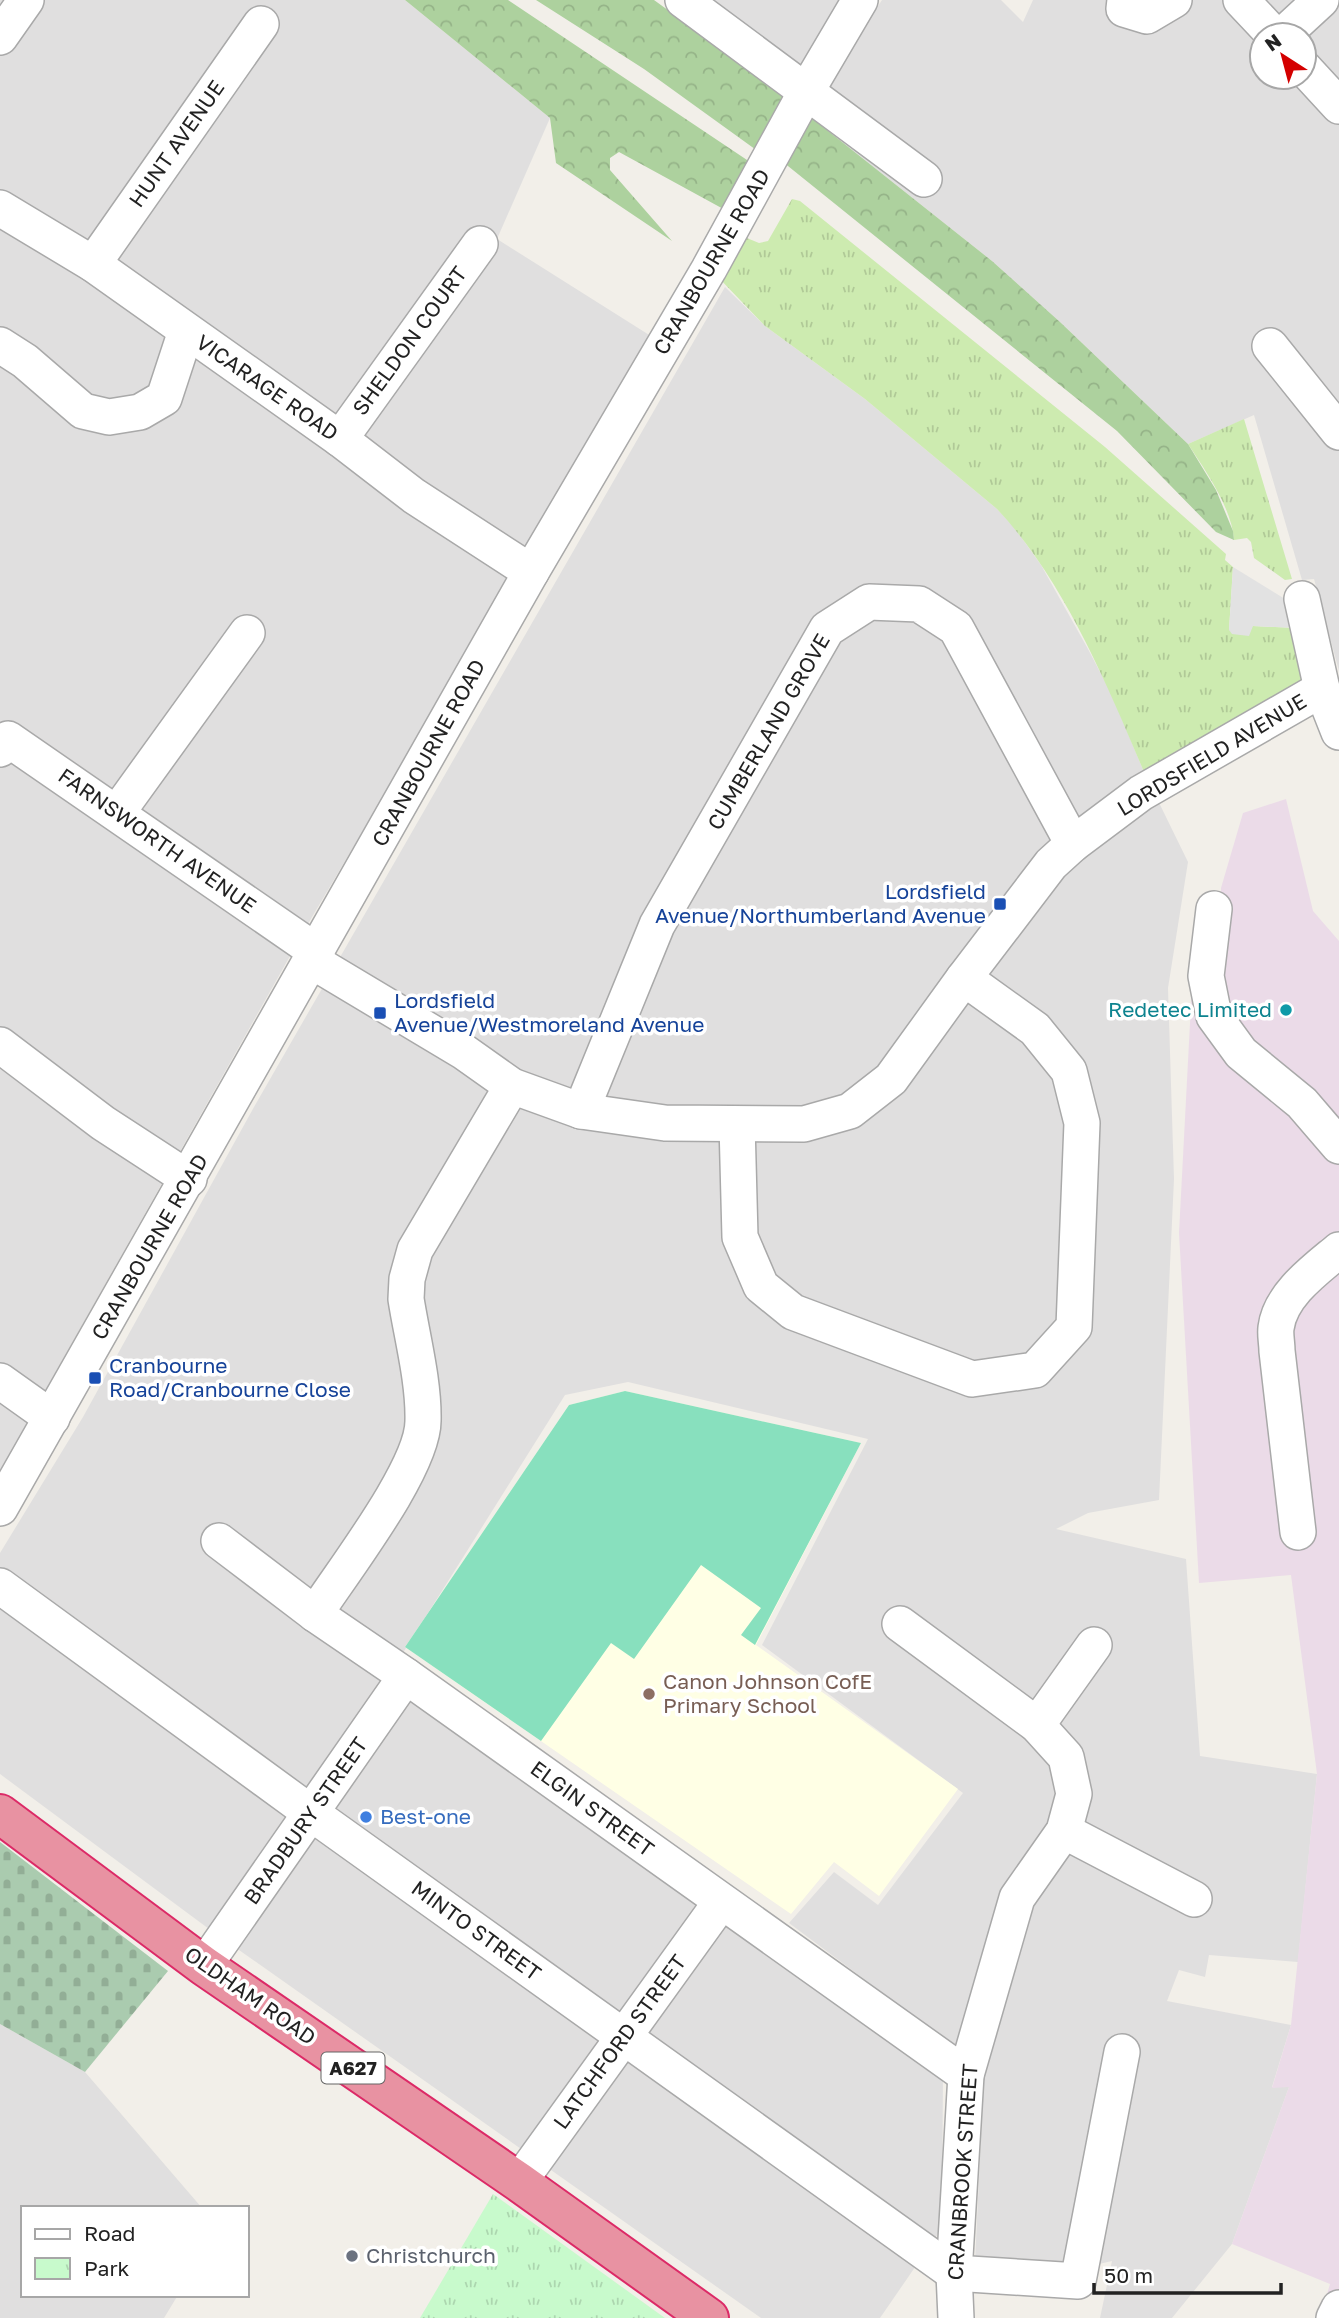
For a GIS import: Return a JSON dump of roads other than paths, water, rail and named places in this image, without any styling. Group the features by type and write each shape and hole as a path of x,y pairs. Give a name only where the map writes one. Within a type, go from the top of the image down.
{"highway":[{"name":"OLDHAM ROAD","path":"0,1814 204,1966 519,2182 709,2318"}],"street":[{"path":"0,37 26,0"},
{"path":"683,0 804,97 924,178"},
{"name":"CRANBOURNE ROAD","path":"0,1508 531,572 715,258 860,0"},
{"path":"1125,0 1124,9 1147,16 1174,0"},
{"path":"1241,0 1261,21"},
{"path":"1298,21 1321,0"},
{"name":"HUNT AVENUE","path":"93,264 261,24"},
{"path":"1318,83 1339,106"},
{"name":"VICARAGE ROAD","path":"0,208 93,264 340,439 414,496 531,572"},
{"name":"SHELDON COURT","path":"340,439 480,244"},
{"path":"0,345 24,361 83,411 109,417 140,412 164,398 186,331"},
{"path":"1270,346 1339,432"},
{"path":"1303,599 1322,689 1339,733"},
{"name":"CUMBERLAND GROVE","path":"580,1111 657,925 827,629 869,602 919,604 956,628 1073,844"},
{"path":"117,813 247,633"},
{"name":"LORDSFIELD AVENUE","path":"315,956 512,1086 580,1111 665,1122 804,1124 850,1111 891,1079 1051,864 1073,844 1141,793 1322,689"},
{"name":"FARNSWORTH AVENUE","path":"0,749 8,739 117,813 315,956"},
{"path":"1214,909 1206,976 1214,1016 1241,1053 1302,1102 1339,1146"},
{"path":"737,1124 740,1237 761,1286 793,1312 972,1379 1035,1370 1074,1327 1082,1123 1069,1071 1035,1029 964,978"},
{"path":"0,1045 103,1123 189,1179"},
{"path":"315,1614 389,1502 417,1453 424,1421 406,1299 407,1279 415,1250 512,1086"},
{"path":"1298,1532 1276,1328 1280,1313 1291,1294 1339,1250"},
{"path":"0,1381 52,1418"},
{"name":"ELGIN STREET","path":"219,1541 315,1614 966,2075"},
{"name":"MINTO STREET","path":"0,1586 311,1813 954,2273"},
{"name":"CRANBROOK STREET","path":"900,1624 1037,1725 1066,1757 1074,1794 1064,1831 1017,1898 966,2075 954,2273 956,2318"},
{"path":"1037,1725 1094,1645"},
{"name":"BRADBURY STREET","path":"204,1966 406,1676"},
{"path":"1064,1831 1194,1899"},
{"name":"LATCHFORD STREET","path":"519,2182 721,1902"},
{"path":"954,2273 1077,2281 1122,2052"},
{"path":"1334,2318 1339,2308"}],"place":[{"name":"Lordsfield Avenue/Northumberland Avenue","path":"1000,904"},
{"name":"Redetec Limited","path":"1286,1010"},
{"name":"Lordsfield Avenue/Westmoreland Avenue","path":"380,1013"},
{"name":"Cranbourne Road/Cranbourne Close","path":"95,1378"},
{"name":"Canon Johnson CofE Primary School","path":"649,1694"},
{"name":"Best-one","path":"366,1817"},
{"name":"Christchurch","path":"352,2256"}]}
